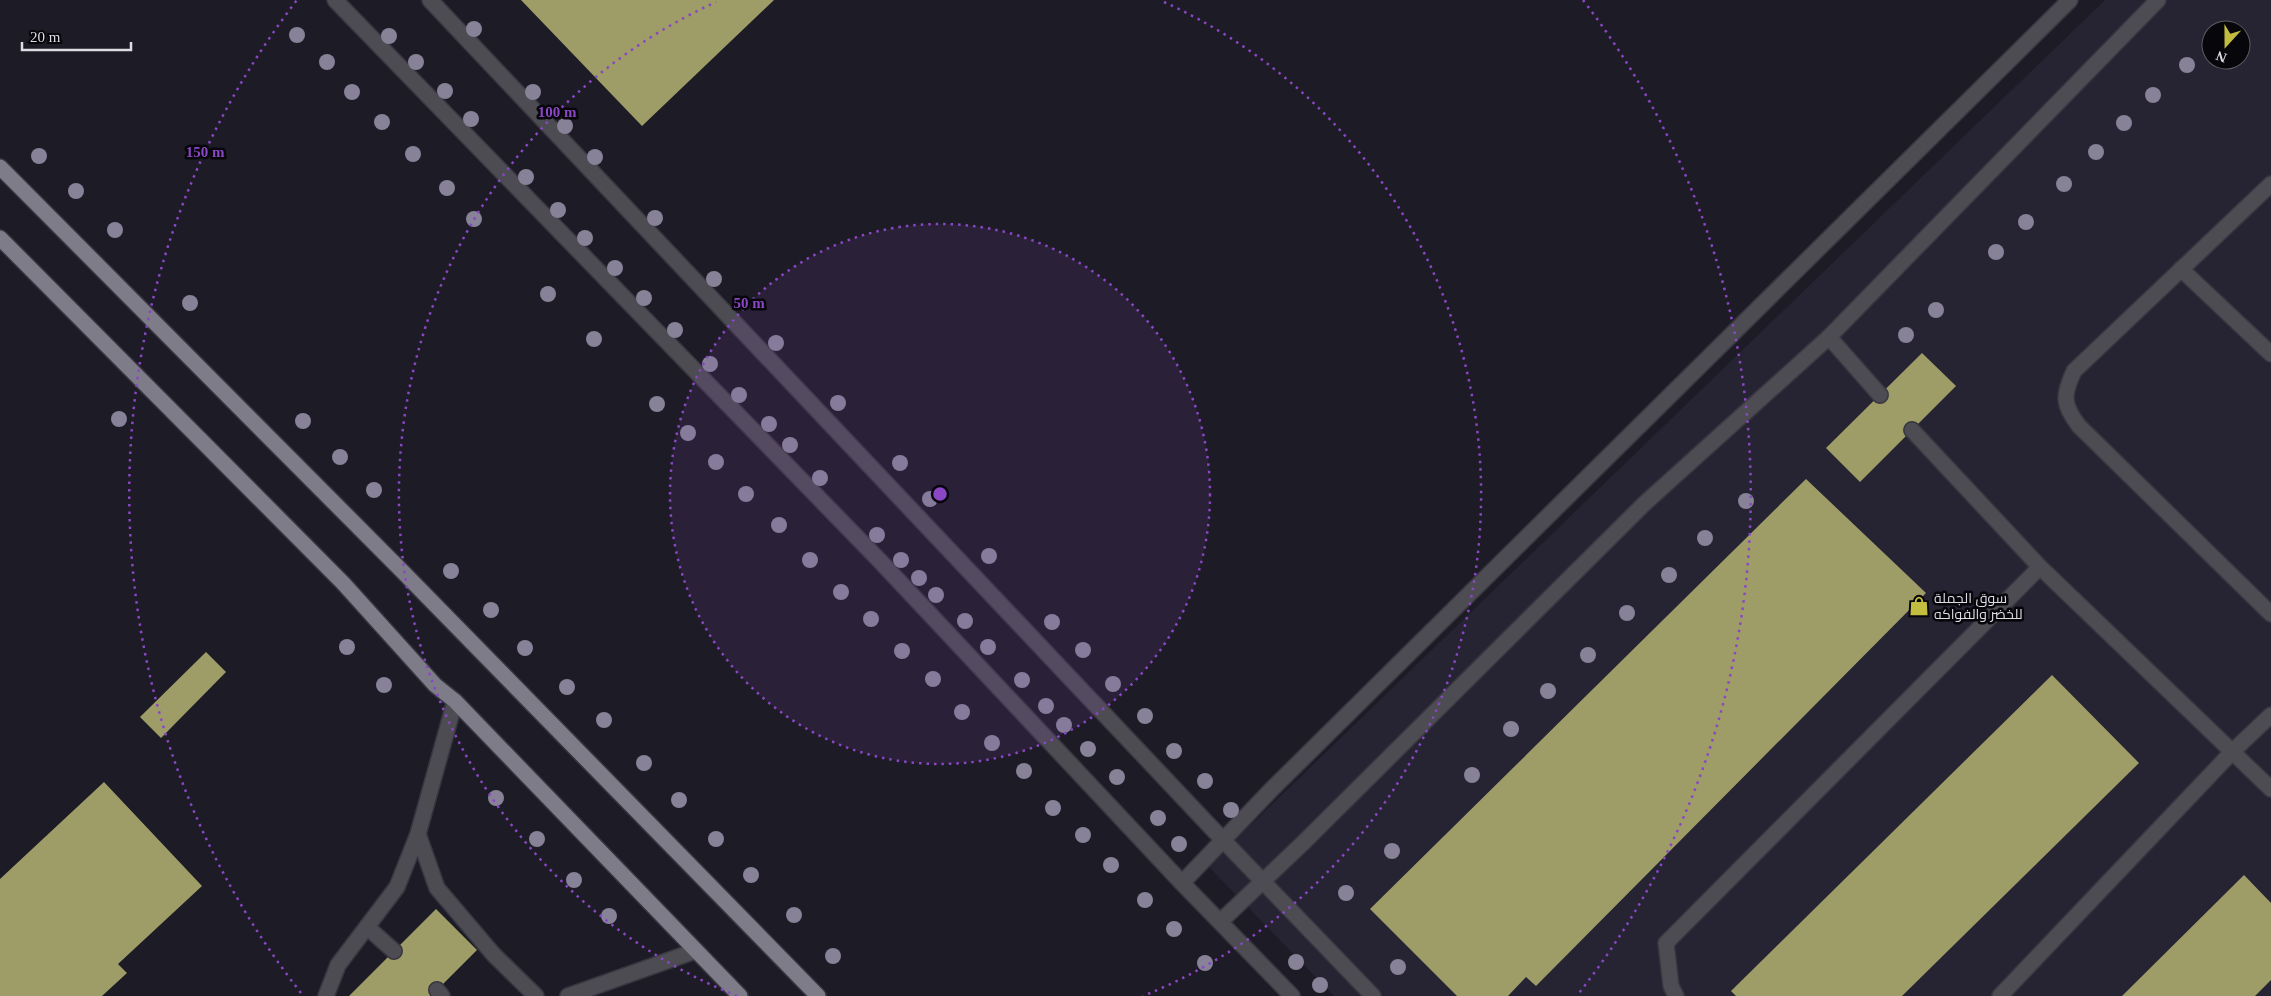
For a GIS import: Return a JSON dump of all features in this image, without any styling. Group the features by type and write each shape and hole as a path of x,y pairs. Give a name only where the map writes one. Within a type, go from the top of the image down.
{"main road":[{"path":"0,167 403,572 818,996"},
{"path":"0,238 343,583 436,686 454,701 740,996"}],"street":[{"path":"335,0 880,561 1182,883 1292,996"},
{"path":"430,0 1223,840 1373,996"},
{"path":"1182,883 1272,789 2070,0"},
{"path":"1220,922 1644,504 1829,337 2158,0"},
{"path":"2271,184 2074,371 2065,391 2068,412 2079,426 2271,614"},
{"path":"2181,269 2271,354"},
{"path":"1829,337 1880,395"},
{"path":"1912,430 2040,567 2271,790"},
{"path":"1676,996 1671,986 1666,942 2040,567"},
{"path":"326,996 338,965 397,886 418,834 454,701"},
{"path":"2000,996 2233,752 2271,715"},
{"path":"418,834 437,888 494,955 536,996"},
{"path":"367,927 394,952"},
{"path":"568,996 695,951"}],"shaded area":[{"name":"سوق الجملة للخضر والفواكه","path":"2105,0 2271,0 2271,996 1334,996 1208,866"}],"building":[{"path":"521,0 774,0 642,126"},
{"path":"1922,353 1956,386 1860,482 1826,448"},
{"path":"1806,479 1926,593 1536,986 1526,977 1508,996 1457,996 1370,909"},
{"path":"206,652 226,672 161,738 140,717"},
{"path":"2052,675 2139,763 1902,996 1736,996 1731,991"},
{"path":"104,782 202,886 118,964 127,973 102,996 0,996 0,879"},
{"path":"2244,875 2271,903 2271,980 2255,996 2122,996"},
{"path":"436,909 477,950 431,996 349,996"}],"place":[{"name":"سوق الجملة للخضر والفواكه","path":"1919,606"}]}
